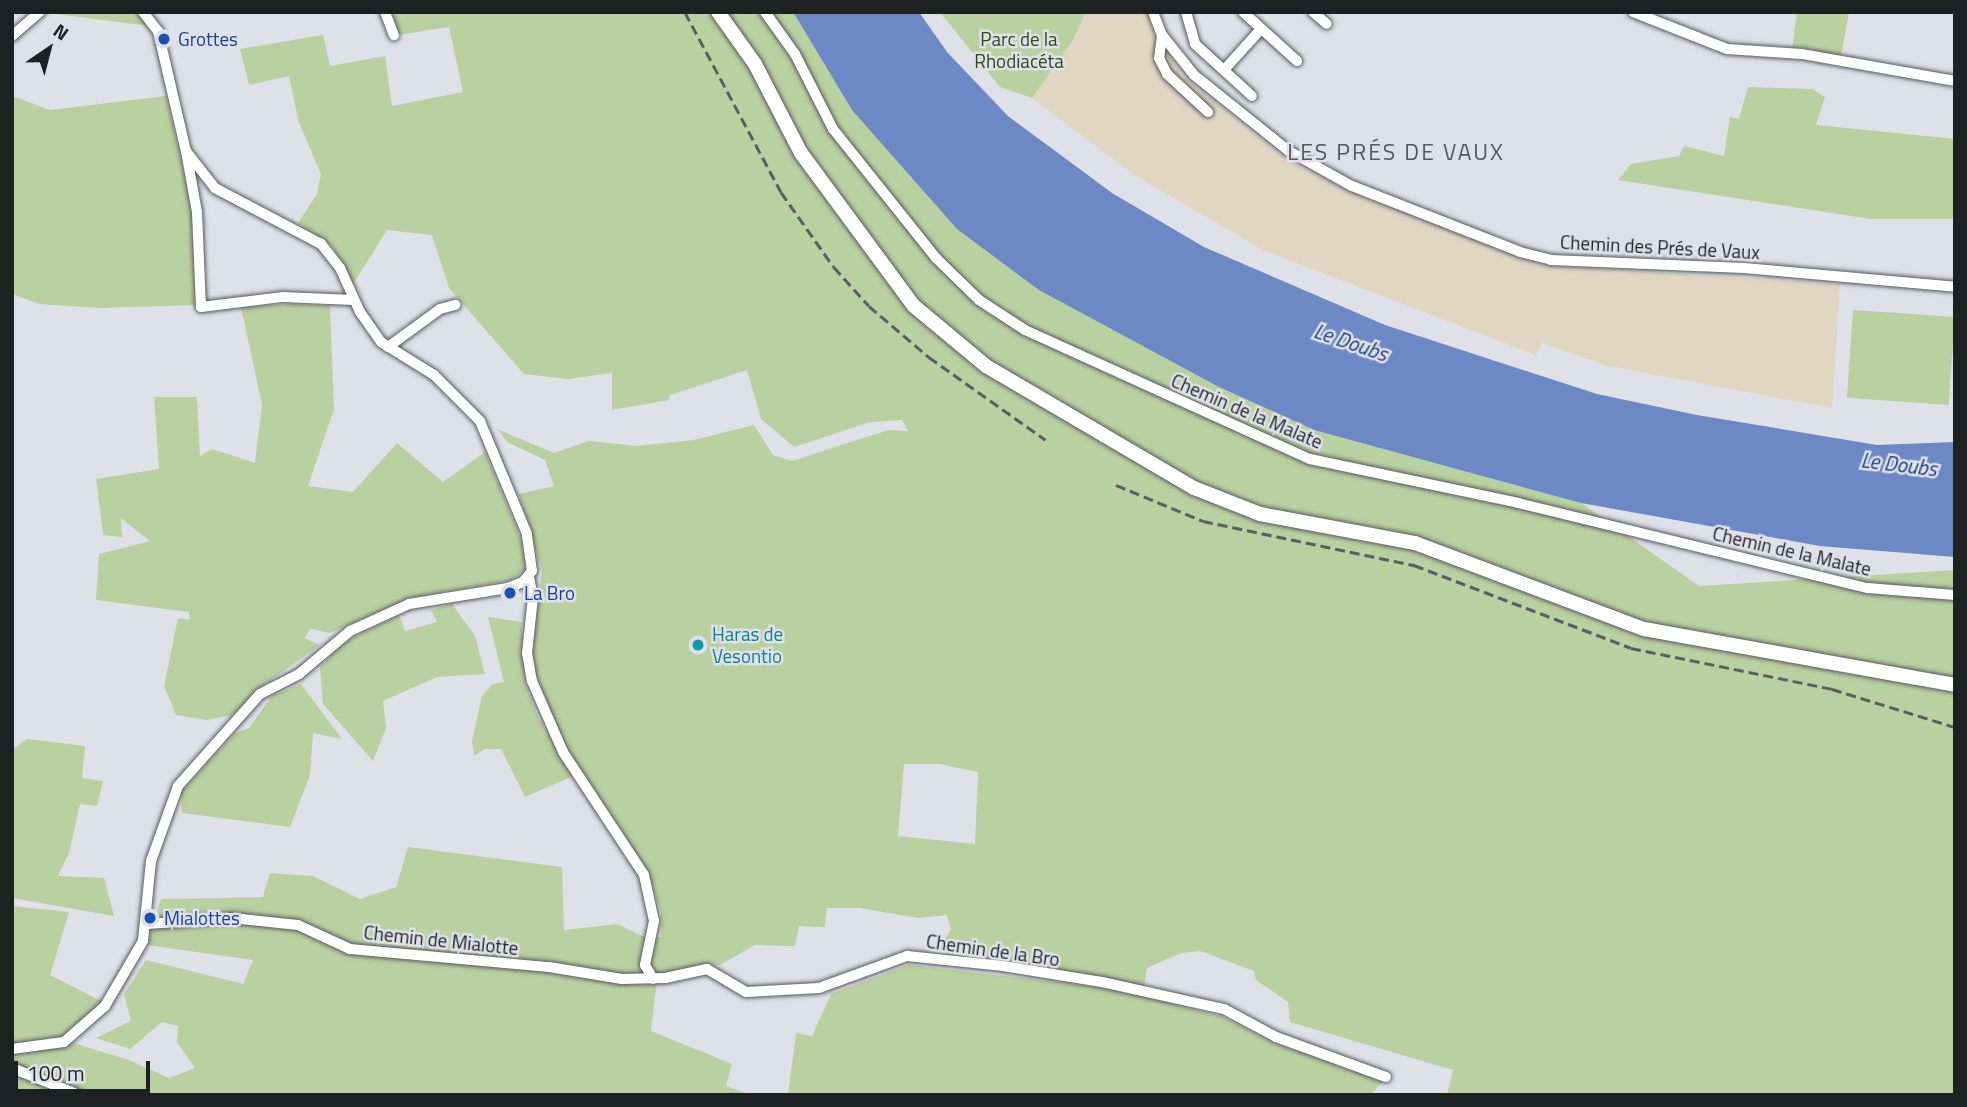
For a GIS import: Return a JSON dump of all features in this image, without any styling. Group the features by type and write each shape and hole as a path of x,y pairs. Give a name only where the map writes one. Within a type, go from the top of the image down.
{"main road":[{"path":"718,12 755,64 801,153 899,289 926,319 986,366 1195,488 1240,509 1415,543 1644,629 1955,685"}],"street":[{"path":"12,36 40,12"},
{"path":"143,12 155,17 186,151 197,212 201,307 283,298 354,300"},
{"path":"385,12 394,35"},
{"name":"Chemin de la Malate","path":"765,12 795,54 833,129 936,258 979,300 1025,330 1310,459 1518,503 1868,588 1955,595"},
{"name":"Chemin des Prés de Vaux","path":"1153,12 1162,36 1194,75 1232,108 1320,170 1520,252 1551,260 1744,268 1955,287"},
{"path":"1186,12 1195,44 1252,96"},
{"path":"1242,12 1297,61"},
{"path":"1313,12 1327,24"},
{"path":"1633,12 1727,49 1802,54 1955,81"},
{"path":"1224,71 1261,29"},
{"path":"1162,36 1158,58 1167,74 1208,111"},
{"path":"186,151 215,188 321,244 341,268 369,327 388,346 434,376 480,421 527,534 533,555 529,577 533,597 527,653 532,681 563,752 644,875 654,921 645,965 653,979"},
{"path":"388,346 440,309 455,306"},
{"path":"12,1049 64,1042 93,1019 134,959 147,923 151,861 178,786 260,694 299,674 351,631 409,604 502,590 529,577"},
{"name":"Chemin de Mialotte","path":"147,923 232,918 298,925 350,949 388,955 653,979"},
{"name":"Chemin de la Bro","path":"653,979 707,969 746,992 819,988 907,956 1003,966 1102,982 1224,1009 1276,1037 1386,1077"},
{"path":"12,1068 79,1095"}],"shaded area":[{"path":"1086,12 1148,12 1180,74 1279,154 1308,171 1542,265 1840,284 1832,408 1604,365 1542,343 1536,355 1263,250 1136,176 1032,98 1073,40"}],"green space":[{"path":"40,12 136,12 150,26"},
{"path":"388,12 793,12 852,110 1219,387 1314,430 1581,503 1699,586 1955,570 1955,1095 1447,1095 1453,1070 1290,1022 1288,1002 1256,980 1254,971 1200,951 1181,953 1147,968 1144,987 1108,978 950,958 942,944 951,929 947,915 918,918 859,908 827,908 825,927 799,926 795,946 755,945 720,965 697,964 657,981 651,1031 732,1064 726,1086 750,1095 12,1095 12,906 69,912 50,975 101,1001 91,1019 63,1040 129,1060 169,1078 195,1068 177,1042 178,1026 162,1022 130,1049 96,1038 131,1021 124,994 146,960 243,984 253,960 147,945 161,899 263,897 270,873 313,876 360,899 396,887 408,847 562,867 564,930 618,924 644,937 661,937 661,912 652,884 564,743 537,680 532,651 542,571 519,494 554,486 545,460 507,442 497,429 554,453 589,441 636,446 694,440 754,425 773,455 792,461 888,430 908,431 902,420 870,422 794,447 761,419 747,370 670,395 669,400 612,410 612,373 568,379 524,374 449,288 432,235 387,230 353,284 332,245 298,223 317,194 321,174 299,123 289,76 249,85 240,49 323,35 330,66 385,56 392,106 463,92 449,27 398,35","holes":["904,764 939,764 978,772 975,844 898,836"]},
{"name":"Parc de la Rhodiacéta","path":"940,12 1086,12 1073,40 1032,98 1000,87"},
{"path":"1797,12 1849,12 1841,57 1792,48"},
{"path":"1748,87 1812,89 1825,97 1816,125 1955,139 1955,219 1871,219 1618,180 1631,164 1679,156 1684,146 1724,156 1730,117 1739,119"},
{"path":"12,96 50,110 166,96 195,217 198,305 99,308 40,304 12,294"},
{"path":"295,304 330,306 334,409 308,486 353,492 397,443 443,482 485,452 527,560 524,570 511,580 410,598 330,633 311,629 304,638 320,645 260,688 233,715 207,720 176,715 164,686 178,618 190,620 189,612 96,600 99,554 150,541 121,518 122,537 103,535 96,479 159,469 154,397 197,397 200,456 212,449 255,463 262,405 241,307"},
{"path":"1853,310 1955,317 1949,405 1847,398"},
{"path":"452,604 475,636 485,674 437,677 383,701 386,728 373,761 323,704 320,667 343,643 399,615 405,631 437,622 431,610"},
{"path":"488,617 521,622 525,683 538,717 573,776 525,797 501,749 485,749 474,756 472,741 482,696 493,684 504,682"},
{"path":"301,684 342,739 313,733 310,775 290,827 182,813 181,792 235,733 249,728 272,696"},
{"path":"27,739 85,746 82,778 103,781 97,806 80,804 69,853 58,876 104,878 114,916 12,898 12,750"},
{"path":"908,965 1111,988 1223,1017 1273,1043 1384,1080 1371,1095 788,1095 796,1033 812,1036 831,994"}],"water":[{"name":"Le Doubs","path":"793,12 919,12 947,52 1008,116 1112,193 1204,247 1385,325 1597,394 1697,415 1877,445 1955,442 1955,557 1820,546 1581,503 1314,430 1219,387 1039,290 957,229 852,110"}],"railway":[{"path":"685,12 781,192 834,267 869,306 929,357 1046,440"},
{"path":"1116,485 1203,521 1414,565 1631,648 1832,689 1955,727"}],"place":[{"name":"Grottes","path":"164,39"},
{"name":"La Bro","path":"510,593"},
{"name":"Haras de Vesontio","path":"698,645"},
{"name":"Mialottes","path":"150,918"}],"district":[{"name":"LES PRÉS DE VAUX","path":"1396,152"}]}
